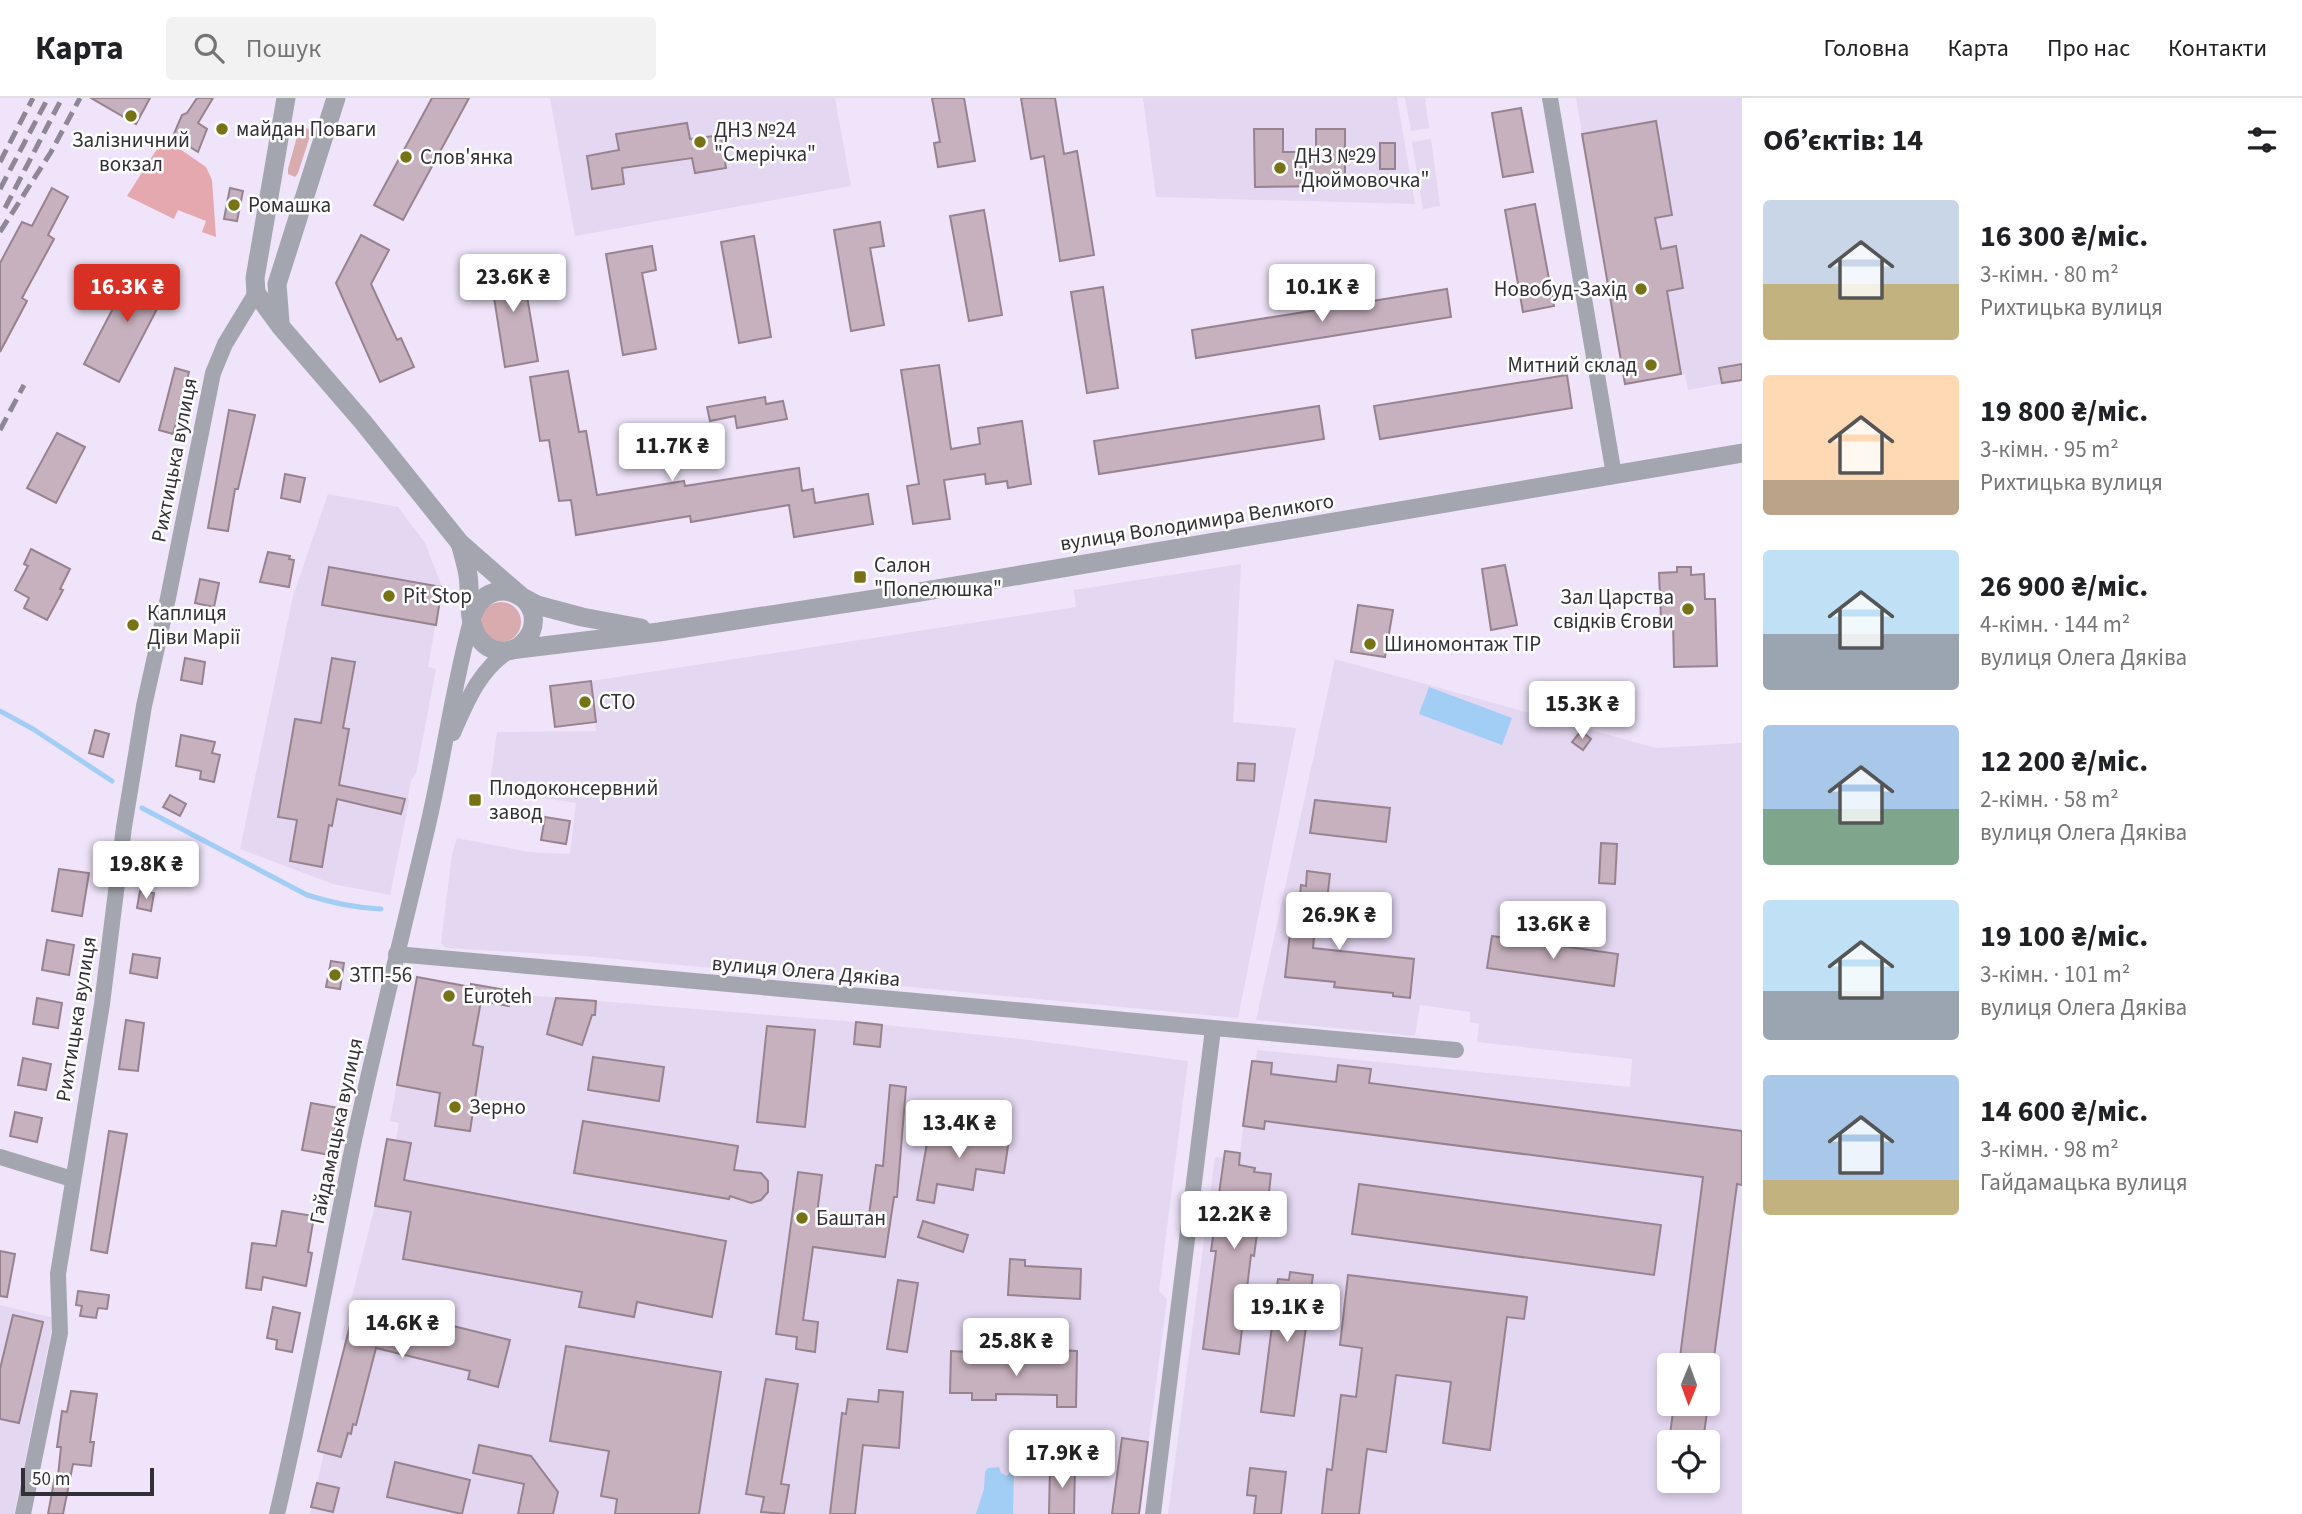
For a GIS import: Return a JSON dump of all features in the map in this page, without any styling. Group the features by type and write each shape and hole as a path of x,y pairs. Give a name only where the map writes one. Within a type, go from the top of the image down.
{"street":[{"path":"256,293 255,278 286,98"},
{"path":"281,327 277,284 336,98"},
{"path":"1550,98 1614,475"},
{"name":"вулиця Володимира Великого","path":"256,293 281,327 363,422 460,543 522,597 552,610 659,632"},
{"name":"Рихтицька вулиця","path":"23,1514 60,1333 58,1274 102,1004 124,832 142,720 213,373 225,344 256,293"},
{"name":"вулиця Володимира Великого","path":"510,650 659,632 914,593 1742,453"},
{"name":"вулиця Володимира Великого","path":"460,543 468,575 472,617"},
{"path":"504,590 522,597 531,610 533,626 525,641 510,650 494,650 486,646 475,633 472,617 480,600 495,591 504,590"},
{"name":"Гайдамацька вулиця","path":"277,1514 292,1453 354,1145 442,758 458,668 472,617"},
{"name":"Гайдамацька вулиця","path":"442,758 471,692 490,666 510,650"},
{"name":"вулиця Олега Дяківа","path":"396,954 1456,1050"},
{"path":"1153,1514 1213,1030"},
{"path":"0,1157 72,1179"}],"shaded area":[{"name":"ДНЗ №24 \"Смерічка\"","path":"550,98 835,98 851,186 575,236"},
{"name":"ДНЗ №29 \"Дюймовочка\"","path":"1143,98 1397,98 1415,204 1156,197"},
{"path":"1405,98 1425,98 1429,128 1411,131"},
{"path":"1576,98 1742,98 1742,380 1688,390 1685,374 1625,384"},
{"path":"300,126 312,130 295,177 288,174 288,169"},
{"path":"164,138 206,167 212,180 216,237 202,232 206,221 178,210 174,219 127,196"},
{"path":"1431,139 1440,206 1423,209 1412,142"},
{"path":"328,494 398,507 425,543 442,587 428,667 436,669 416,774 411,780 390,895 333,884 240,849 293,596"},
{"path":"1241,564 1233,722 1296,728 1238,1018 584,956 446,948 441,943 452,854 457,838 529,852 570,854 576,803 489,790 497,732 596,731 591,681 1076,607 1074,590"},
{"path":"501,602 515,608 521,622 515,636 501,642 487,636 481,622 487,608"},
{"path":"1335,659 1656,748 1742,743 1742,1514 1168,1514 1215,1157 1224,1158 1224,1151 1240,1153 1252,1060 1256,1061 1257,1050 1630,1087 1632,1059 1477,1042 1479,1024 1470,1022 1470,1012 1420,1005 1415,1036 1256,1020"},
{"path":"417,977 470,987 471,984 523,995 856,1022 1029,1040 1188,1061 1159,1291 1167,1299 1139,1514 310,1514 324,1453 318,1451 347,1341 341,1339 375,1206 387,1139 396,1140 399,1123 390,1121"},
{"path":"0,1305 54,1318 14,1514 0,1514"}],"water":[{"path":"1429,687 1512,718 1502,745 1419,714"},
{"path":"999,1467 1001,1473 1007,1476 1010,1472 1014,1473 1013,1514 976,1514 984,1489 985,1472 988,1468"}],"building":[{"name":"Залізничний вокзал","path":"91,98 150,98 136,124"},
{"path":"197,98 213,98 198,123 207,129 198,152 173,136 182,115 187,113"},
{"path":"432,98 469,98 403,220 374,205"},
{"path":"932,98 964,98 975,161 938,167 934,143 940,142"},
{"path":"1021,98 1055,98 1064,154 1077,151 1094,255 1060,261 1044,156 1031,159"},
{"path":"1521,108 1533,172 1503,177 1492,113"},
{"path":"1656,121 1672,215 1655,218 1661,249 1676,246 1683,288 1667,291 1681,374 1625,384 1582,134"},
{"path":"687,123 690,139 721,135 726,168 695,173 692,158 622,168 624,184 592,189 587,156 619,150 616,134"},
{"name":"ДНЗ №29 \"Дюймовочка\"","path":"1254,129 1283,129 1283,152 1316,152 1316,129 1345,129 1345,186 1255,187"},
{"path":"1380,143 1395,143 1395,169 1380,169"},
{"path":"52,188 68,197 48,235 54,239 22,298 27,301 0,352 0,263 22,222 32,226"},
{"name":"Ромашка","path":"230,188 243,191 237,221 224,219"},
{"path":"1535,204 1554,306 1523,312 1505,210"},
{"path":"984,210 1002,315 969,321 950,216"},
{"path":"880,222 884,246 870,248 884,325 851,331 834,230"},
{"path":"361,235 389,250 371,284 397,340 401,338 414,367 380,382 336,283"},
{"path":"754,236 771,337 739,343 721,242"},
{"path":"652,246 656,270 642,273 656,349 623,355 606,254"},
{"path":"521,261 538,361 505,367 489,266"},
{"path":"135,266 170,284 119,382 84,364"},
{"path":"1103,287 1118,388 1087,393 1071,292"},
{"path":"1447,289 1451,317 1196,358 1192,330"},
{"path":"1742,364 1742,380 1722,383 1719,368"},
{"path":"939,365 951,449 980,444 978,428 1022,421 1031,484 1008,488 1007,481 986,484 985,474 944,480 950,519 913,524 907,486 919,484 901,370"},
{"path":"175,368 189,372 173,434 159,430"},
{"path":"568,371 579,432 586,431 597,495 684,481 685,486 799,468 802,491 813,489 815,503 868,494 873,524 794,537 789,505 691,522 690,516 576,535 571,500 559,501 549,440 540,441 530,377"},
{"path":"1567,375 1572,408 1380,439 1374,406"},
{"path":"765,397 766,404 783,401 787,419 737,428 735,416 710,421 707,407"},
{"path":"1319,406 1324,439 1099,474 1094,441"},
{"path":"229,410 255,415 238,489 235,489 228,531 208,528"},
{"path":"57,433 85,447 56,503 27,488"},
{"path":"285,474 305,478 300,502 281,498"},
{"path":"31,549 70,569 60,589 63,590 47,620 24,608 29,598 15,590 28,566 24,564"},
{"path":"268,552 290,556 289,559 294,560 289,587 260,582"},
{"path":"1505,565 1517,625 1491,630 1482,569"},
{"path":"329,567 442,587 436,625 322,605"},
{"name":"Зал Царства свідків Єгови","path":"1677,567 1691,567 1691,575 1704,574 1705,599 1715,599 1717,666 1674,667 1673,620 1661,620 1659,573 1677,572"},
{"path":"200,579 219,583 214,607 195,603"},
{"path":"1358,605 1393,610 1385,657 1351,652"},
{"path":"185,658 205,662 202,684 181,680"},
{"path":"332,658 355,662 343,728 349,729 339,785 405,799 401,814 337,799 332,826 329,825 322,867 290,861 297,820 278,817 295,719 321,723"},
{"path":"591,681 596,722 555,727 550,686"},
{"path":"95,730 109,734 103,757 89,753"},
{"path":"1581,731 1591,739 1583,750 1572,742"},
{"path":"181,735 215,742 212,753 220,755 214,782 200,779 201,771 176,766"},
{"path":"1238,763 1255,764 1254,781 1237,780"},
{"path":"170,795 186,804 180,816 163,807"},
{"path":"1315,800 1390,808 1386,842 1310,833"},
{"path":"545,817 570,821 566,844 541,840"},
{"path":"1601,843 1617,844 1615,884 1599,883"},
{"path":"59,869 89,873 82,916 52,911"},
{"path":"1307,871 1330,874 1325,919 1316,918 1313,948 1414,959 1410,998 1393,996 1393,993 1334,987 1335,982 1285,977 1292,916 1298,916 1301,885 1306,886"},
{"path":"140,891 154,893 151,911 137,908"},
{"path":"1492,936 1618,954 1614,986 1487,968"},
{"path":"47,940 74,945 69,975 42,970"},
{"path":"133,954 160,958 157,978 130,973"},
{"name":"ЗТП-56","path":"331,961 344,963 340,989 326,987"},
{"path":"417,977 511,991 509,1006 481,1001 473,1045 483,1047 470,1131 435,1126 440,1093 397,1085"},
{"path":"37,998 62,1003 58,1028 33,1024"},
{"path":"556,998 596,1001 595,1015 592,1015 582,1045 547,1034"},
{"path":"126,1020 144,1023 138,1071 119,1069"},
{"path":"856,1022 882,1025 880,1047 854,1044"},
{"path":"767,1026 815,1030 805,1127 757,1122"},
{"path":"593,1057 664,1067 659,1101 588,1090"},
{"path":"23,1058 51,1064 46,1090 18,1085"},
{"path":"1252,1061 1272,1063 1271,1074 1336,1082 1338,1065 1371,1069 1369,1083 1742,1131 1742,1185 1737,1184 1715,1353 1681,1353 1703,1177 1265,1121 1264,1129 1243,1126"},
{"path":"890,1085 906,1087 897,1197 894,1197 885,1257 813,1247 803,1320 818,1322 815,1352 796,1349 797,1337 776,1334 798,1172 822,1175 817,1214 868,1222 876,1165 883,1166"},
{"path":"311,1103 339,1108 330,1155 302,1150"},
{"path":"15,1112 42,1118 37,1142 10,1136"},
{"path":"583,1121 738,1146 734,1170 761,1173 768,1181 768,1192 761,1200 751,1203 730,1196 729,1199 574,1173"},
{"path":"930,1126 1009,1139 1004,1173 976,1169 973,1190 937,1184 934,1203 917,1200"},
{"path":"109,1131 127,1134 107,1253 91,1250"},
{"path":"387,1139 411,1143 404,1180 726,1241 712,1317 637,1302 634,1317 579,1307 582,1292 403,1259 411,1212 375,1206"},
{"path":"1225,1151 1240,1153 1239,1165 1255,1168 1254,1172 1271,1174 1266,1220 1259,1219 1254,1256 1251,1255 1239,1354 1203,1349 1216,1251 1211,1251"},
{"path":"1359,1184 1661,1225 1654,1275 1352,1234"},
{"path":"282,1211 314,1216 308,1252 312,1253 306,1286 263,1277 261,1290 246,1288 252,1243 276,1246"},
{"path":"923,1221 968,1235 963,1252 918,1237"},
{"path":"0,1251 15,1254 7,1297 0,1296"},
{"path":"1010,1259 1025,1260 1025,1266 1081,1269 1080,1299 1008,1295"},
{"path":"1290,1272 1313,1275 1294,1416 1261,1412 1278,1279 1289,1280"},
{"path":"1348,1275 1527,1297 1524,1319 1507,1317 1490,1450 1443,1443 1451,1382 1396,1375 1386,1452 1367,1449 1359,1514 1322,1514 1327,1469 1332,1470 1341,1395 1356,1397 1362,1348 1340,1345"},
{"path":"898,1280 918,1283 907,1352 887,1349"},
{"path":"78,1291 109,1295 107,1309 98,1308 96,1318 80,1316 82,1306 76,1305"},
{"path":"356,1302 510,1340 498,1387 468,1379 470,1371 376,1348 356,1425 353,1424 351,1434 348,1433 341,1457 318,1451"},
{"path":"273,1307 300,1313 292,1352 276,1349 277,1340 267,1338"},
{"path":"13,1315 43,1322 19,1423 0,1419 0,1369"},
{"path":"566,1346 721,1372 699,1514 615,1514 617,1499 601,1496 609,1451 550,1441"},
{"path":"1058,1350 1077,1351 1076,1407 1057,1407 1057,1395 996,1394 996,1400 972,1400 972,1393 950,1393 951,1351 969,1352 969,1362 1002,1363 1002,1358 1022,1358 1022,1363 1058,1363"},
{"path":"766,1379 798,1384 781,1484 789,1485 784,1514 761,1512 764,1497 746,1494"},
{"path":"879,1390 903,1392 899,1448 863,1445 855,1514 830,1514 842,1413 846,1414 848,1399 878,1402"},
{"path":"71,1391 97,1394 90,1442 94,1442 91,1466 73,1464 63,1514 48,1514 55,1476 58,1476 61,1447 57,1447 62,1411 67,1412"},
{"path":"1672,1416 1706,1416 1705,1430 1671,1430"},
{"path":"1122,1438 1148,1442 1139,1514 1112,1514"},
{"path":"479,1445 531,1456 558,1492 553,1514 518,1514 524,1484 473,1473"},
{"path":"395,1462 470,1480 462,1514 387,1497"},
{"path":"1050,1465 1075,1466 1074,1514 1049,1514"},
{"path":"1250,1468 1286,1472 1281,1514 1254,1514 1256,1496 1247,1495"},
{"path":"317,1483 339,1488 333,1512 311,1507"}],"waterway":[{"path":"0,711 33,729 112,781"},
{"path":"142,808 307,895 344,905 381,909"}],"railway":[{"path":"0,162 33,98"},
{"path":"0,189 48,98"},
{"path":"5,208 62,98"},
{"path":"0,232 51,152 80,98"},
{"path":"0,430 24,385"}],"place":[{"name":"Залізничний вокзал","path":"131,116"},
{"name":"майдан Поваги","path":"222,129"},
{"name":"ДНЗ №24 \"Смерічка\"","path":"700,142"},
{"name":"Слов'янка","path":"406,157"},
{"name":"ДНЗ №29 \"Дюймовочка\"","path":"1280,168"},
{"name":"Ромашка","path":"234,205"},
{"name":"Новобуд-Захід","path":"1641,289"},
{"name":"Митний склад","path":"1651,365"},
{"name":"Салон \"Попелюшка\"","path":"860,577"},
{"name":"Pit Stop","path":"389,596"},
{"name":"Зал Царства свідків Єгови","path":"1688,609"},
{"name":"Каплиця Діви Марії","path":"133,625"},
{"name":"Шиномонтаж ТІР","path":"1370,644"},
{"name":"СТО","path":"585,702"},
{"name":"Плодоконсервний завод","path":"475,800"},
{"name":"ЗТП-56","path":"335,975"},
{"name":"Euroteh","path":"449,996"},
{"name":"Зерно","path":"455,1107"},
{"name":"Баштан","path":"802,1218"}]}
